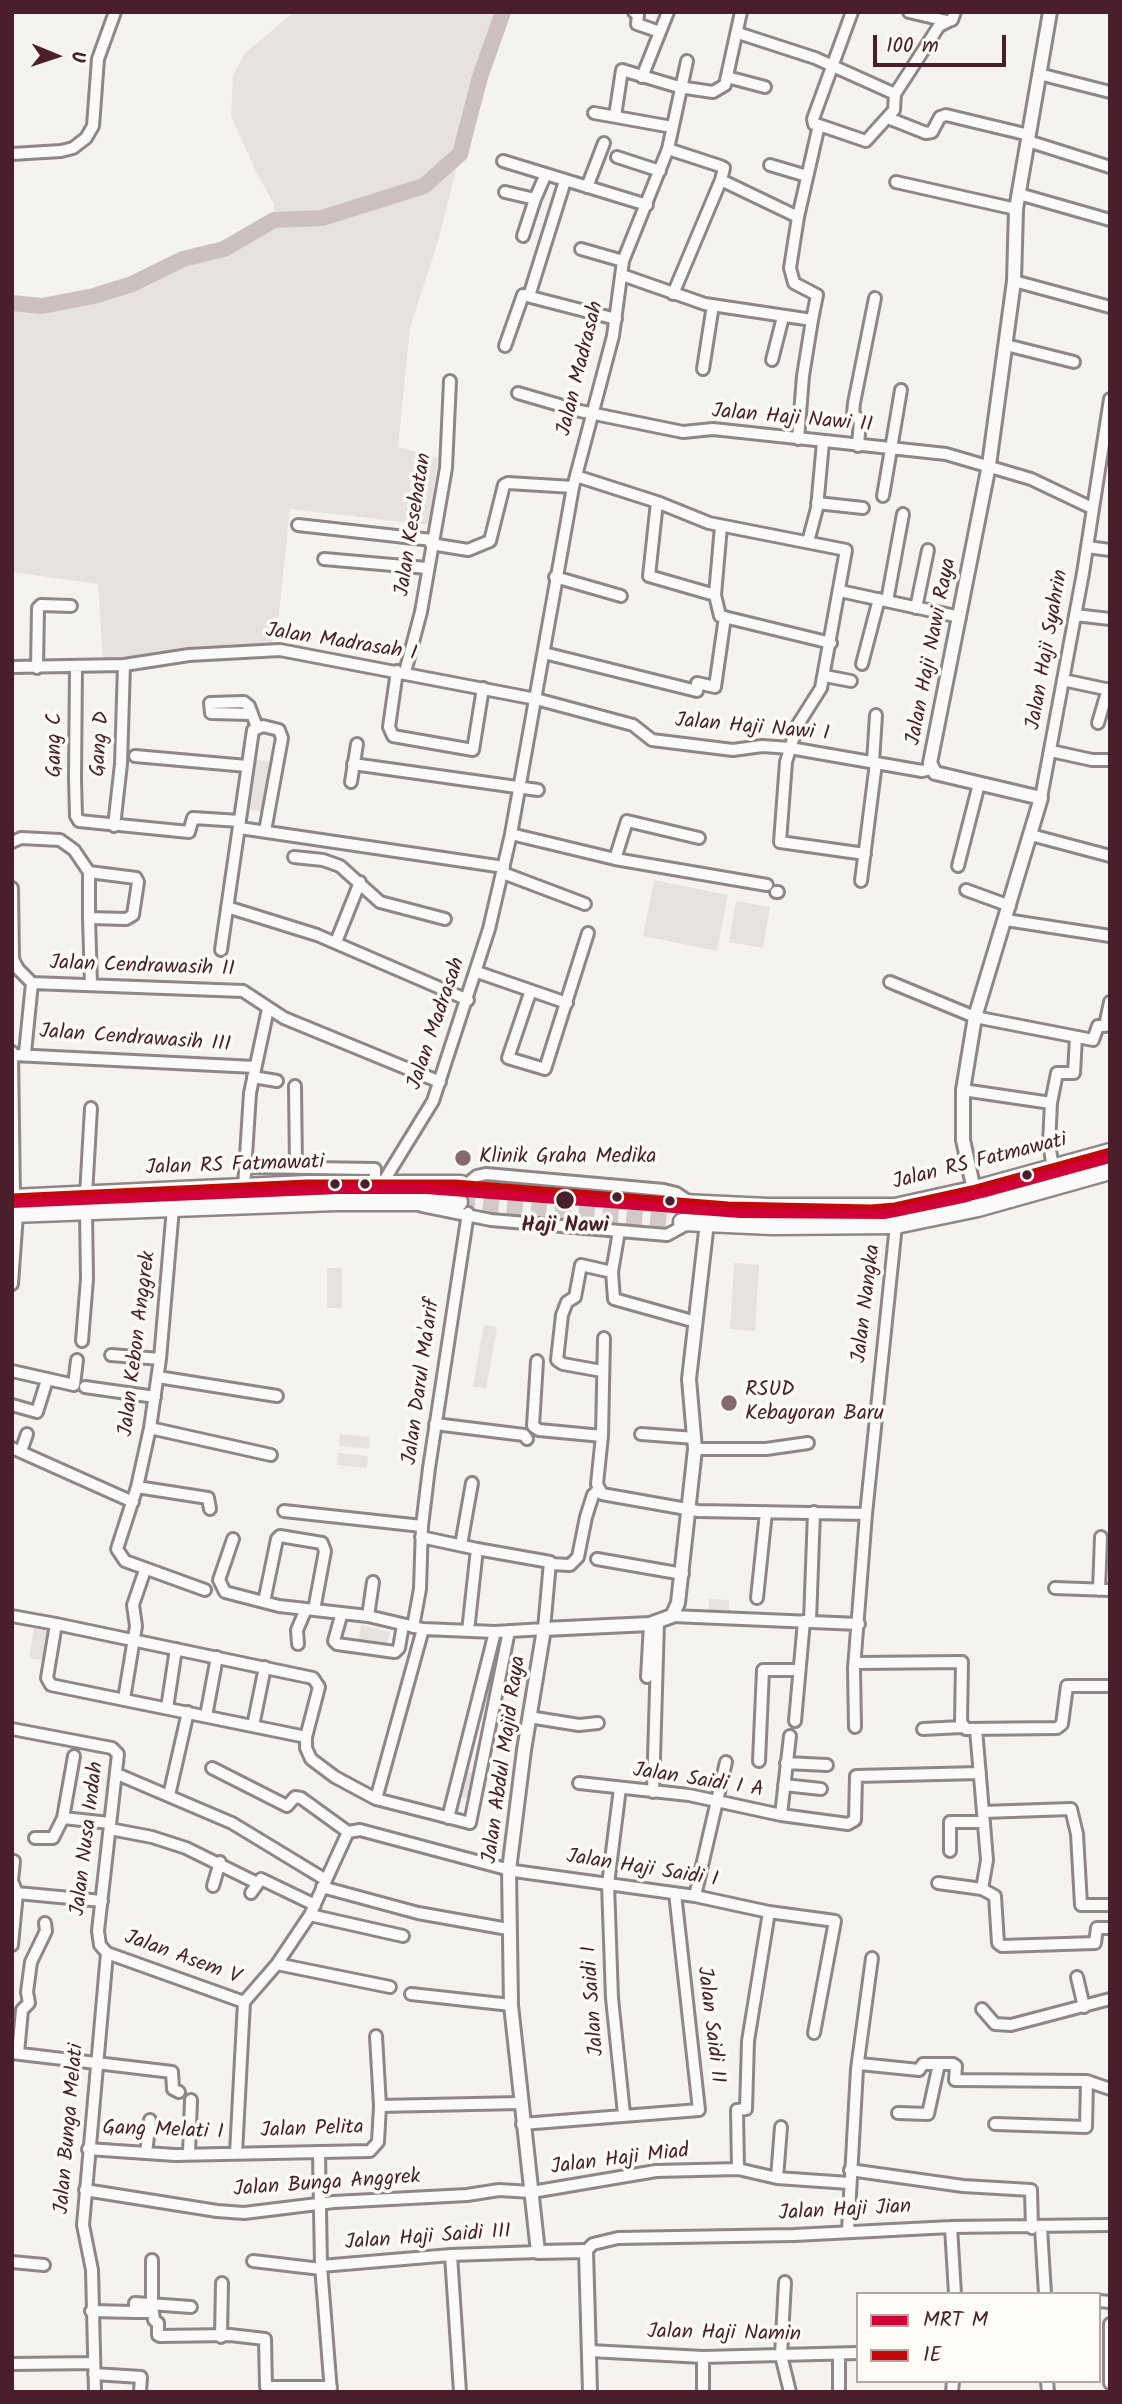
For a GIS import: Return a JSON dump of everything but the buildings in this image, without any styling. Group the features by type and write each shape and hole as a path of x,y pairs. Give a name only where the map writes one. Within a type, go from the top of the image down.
{"main road":[{"name":"Jalan RS Fatmawati","path":"687,1203 871,1209 894,1207 972,1190 1110,1152"},
{"name":"Jalan RS Fatmawati","path":"686,1222 896,1225 978,1208 1110,1171"},
{"name":"Jalan RS Fatmawati","path":"14,1206 94,1194 244,1187 464,1184"},
{"path":"94,1194 97,1199 94,1211"},
{"name":"Jalan RS Fatmawati","path":"14,1206 94,1211 410,1202 463,1208"}],"street":[{"path":"12,154 61,151 73,148 86,138 93,126 98,59 115,12"},
{"path":"634,12 638,15 637,24 660,32"},
{"path":"638,76 667,12"},
{"path":"852,12 813,119 814,124 866,141 894,110 895,94 939,26 952,17"},
{"path":"909,12 952,17"},
{"name":"Jalan Haji Nawi Raya","path":"1041,798 979,784 931,769 989,465 1014,281 1016,209 1050,12"},
{"path":"615,116 622,70 679,87 713,92 725,85 738,33 739,13"},
{"path":"738,33 834,66 895,94"},
{"name":"Jalan Madrasah","path":"379,1184 427,1114 477,972 504,870 573,487 611,350 623,261 668,149 679,87 687,61"},
{"path":"1039,74 1110,92"},
{"path":"727,77 765,87"},
{"path":"594,113 672,127"},
{"path":"888,118 926,133 932,132 940,117 946,115 1028,138 1110,167"},
{"path":"798,439 801,392 817,293 794,283 791,278 798,218 819,125"},
{"path":"587,187 604,143"},
{"path":"668,149 724,168 673,294"},
{"path":"617,157 660,171"},
{"path":"503,161 647,205"},
{"path":"770,165 807,176"},
{"path":"523,236 545,176"},
{"path":"721,180 798,218"},
{"path":"505,346 526,295 565,181"},
{"path":"896,182 1016,209"},
{"path":"505,192 535,198"},
{"path":"1019,194 1110,220"},
{"path":"581,249 623,261"},
{"path":"622,275 713,305 812,320"},
{"path":"1014,281 1110,307"},
{"path":"526,295 616,319"},
{"path":"858,446 860,420 853,414 854,403 875,298"},
{"path":"703,369 713,305"},
{"path":"772,360 783,317"},
{"path":"1006,345 1074,362"},
{"name":"Jalan Kesehatan","path":"450,381 446,468 419,623 401,672 389,728 393,730 393,736 473,750 483,688"},
{"path":"883,496 901,390"},
{"name":"Jalan Haji Nawi II","path":"519,393 592,413 683,432 713,429 946,454 989,465"},
{"name":"Jalan Haji Syahrin","path":"1041,798 1087,547 1091,508 1104,466 1110,399"},
{"path":"808,542 817,503 823,442"},
{"path":"989,465 1031,479 1091,508"},
{"path":"576,475 720,526 845,549 846,557 825,676 817,700 797,726 790,748 785,772 780,842 865,854"},
{"path":"298,525 432,542 468,550 491,541 504,485 509,483 573,487"},
{"path":"657,502 649,576 715,595"},
{"path":"817,503 863,508"},
{"path":"862,664 883,600 903,514"},
{"path":"720,526 715,595 719,615 831,643"},
{"path":"1087,547 1110,550"},
{"path":"916,608 928,550"},
{"path":"324,559 427,568"},
{"path":"555,578 621,596"},
{"path":"840,591 960,617"},
{"path":"37,668 38,608 41,605 71,606"},
{"path":"1075,615 1110,620"},
{"path":"544,653 697,691 697,683 715,687 725,617"},
{"name":"Jalan Madrasah I","path":"12,667 124,665 189,655 273,649 536,699"},
{"name":"Gang D","path":"114,825 121,764 124,665"},
{"name":"Gang C","path":"76,667 76,816 79,821 114,825"},
{"path":"825,676 851,681"},
{"path":"1063,680 1109,690 1098,723"},
{"name":"Jalan Haji Nawi I","path":"536,699 633,725 652,740 721,749 790,748 922,771 931,769"},
{"path":"253,713 257,727"},
{"path":"861,881 874,762 876,715"},
{"path":"221,950 247,766 253,730 257,727"},
{"path":"257,727 279,730 282,738 265,831"},
{"path":"351,782 357,744"},
{"path":"1051,751 1092,760 1110,760"},
{"path":"135,756 247,766"},
{"path":"353,764 538,790"},
{"path":"958,866 979,784"},
{"path":"978,1208 972,1190 962,1133 963,1090 975,1017 1041,798"},
{"path":"114,825 189,832 193,818 240,824 265,831 504,870 585,904"},
{"path":"615,859 627,821 699,838"},
{"path":"511,834 615,859 774,889"},
{"path":"1031,835 1110,856"},
{"path":"12,842 21,838 60,841 74,850 89,872 91,984"},
{"path":"294,857 323,860 340,866 360,882 371,897 380,902 445,919"},
{"path":"89,872 133,875 138,882 133,915 126,919 89,918"},
{"path":"337,943 360,882"},
{"path":"12,887 13,960 32,983 17,1053 13,1095 12,1284"},
{"path":"966,890 1010,906"},
{"path":"227,907 337,943 468,1000"},
{"path":"1006,920 1110,936"},
{"path":"530,993 508,1058 541,1069 548,1066 588,933"},
{"path":"984,944 998,947"},
{"path":"477,972 530,993 566,1003"},
{"path":"890,982 975,1017 1095,1039 1098,1026 1105,1026 1110,1002"},
{"name":"Jalan Cendrawasih II","path":"32,983 243,991 268,1009 440,1082"},
{"path":"244,1187 254,1072 268,1009"},
{"path":"1053,1168 1049,1143 1051,1103 1057,1073 1074,1073 1076,1037"},
{"name":"Jalan Cendrawasih III","path":"17,1053 254,1072 277,1081"},
{"path":"295,1086 296,1167"},
{"path":"963,1090 1051,1103"},
{"path":"91,1108 94,1194"},
{"path":"246,1167 375,1169 379,1184"},
{"name":"Jalan RS Fatmawati","path":"464,1184 486,1174 664,1190 676,1193 687,1203"},
{"path":"709,1205 690,1379 695,1443 690,1510 678,1604 672,1616 859,1624"},
{"name":"Jalan Kebon Anggrek","path":"173,1208 159,1377 137,1487 117,1549 125,1561 205,1590"},
{"name":"Jalan RS Fatmawati","path":"463,1208 491,1220 667,1235 686,1222"},
{"name":"Jalan Darul Ma'arif","path":"413,1627 420,1589 421,1532 463,1208"},
{"path":"82,1340 94,1211"},
{"name":"Jalan Nangka","path":"855,1727 856,1664 866,1514 896,1225"},
{"path":"619,1231 612,1272 614,1299 696,1322"},
{"path":"602,1371 563,1364 557,1360 562,1315 567,1302 575,1297 581,1265 612,1272"},
{"path":"284,1511 421,1532 477,1549 546,1560 550,1564 570,1565 578,1557 586,1517 593,1495 598,1490 604,1338"},
{"path":"111,1354 160,1359"},
{"path":"12,1371 74,1385 77,1360"},
{"path":"537,1361 533,1426 539,1430 602,1436"},
{"path":"159,1377 277,1396"},
{"path":"12,1405 37,1412 47,1380"},
{"path":"85,1387 155,1397"},
{"path":"435,1424 524,1435 527,1439"},
{"path":"150,1428 271,1455"},
{"path":"27,1434 17,1449 133,1502"},
{"path":"641,1434 695,1443 766,1449 808,1443"},
{"path":"461,1545 472,1483"},
{"path":"137,1487 208,1498 210,1509"},
{"path":"598,1490 602,1494 690,1510 866,1514"},
{"path":"757,1598 766,1512"},
{"path":"795,1721 807,1621 814,1513"},
{"path":"264,1602 277,1539 281,1536 321,1542 325,1548 310,1610 297,1630 298,1644"},
{"path":"1055,1588 1104,1590 1101,1537"},
{"path":"233,1539 219,1580 220,1588 264,1602 341,1616 368,1616 413,1627 495,1632 544,1629 550,1564"},
{"path":"468,1631 477,1549"},
{"path":"597,1559 683,1574"},
{"path":"124,1699 136,1621 132,1613 133,1605 145,1570"},
{"path":"368,1616 373,1582"},
{"path":"12,1616 313,1678 318,1684 306,1737 308,1754 321,1768 376,1799 470,1823 509,1631"},
{"path":"341,1616 334,1641 348,1646 397,1652 413,1627"},
{"name":"Jalan Abdul Majid Raya","path":"538,2252 520,2104 511,2005 508,1929 509,1870 529,1717 544,1629 654,1623 672,1616"},
{"path":"646,1677 654,1623"},
{"path":"653,1791 654,1623"},
{"path":"56,1624 47,1678 51,1685 306,1737"},
{"path":"376,1799 413,1627"},
{"path":"448,1818 495,1632"},
{"path":"167,1708 176,1649"},
{"path":"206,1716 217,1657"},
{"path":"856,1664 962,1662 962,1727"},
{"path":"253,1726 265,1667"},
{"path":"759,1761 763,1670 799,1671"},
{"path":"923,1729 1061,1727 1067,1686 1110,1686"},
{"path":"170,1791 188,1712"},
{"path":"529,1717 579,1725 598,1723"},
{"name":"Jalan Nusa Indah","path":"12,1729 112,1748 118,1754 99,1938 107,1953"},
{"path":"976,1729 986,1860 982,1889"},
{"path":"781,1815 790,1736"},
{"path":"35,1838 53,1838 63,1818 74,1756"},
{"path":"695,1896 726,1762"},
{"path":"786,1763 827,1765"},
{"path":"212,1768 287,1806 296,1797 301,1798 348,1832 313,1910 277,1964 244,2002 236,2153"},
{"name":"Jalan Saidi I A","path":"608,1884 620,1788 716,1800 781,1815 851,1824 855,1820 856,1776 980,1773"},
{"path":"117,1774 232,1823 324,1883 418,1913 508,1929"},
{"path":"579,1783 620,1788"},
{"path":"784,1785 821,1789"},
{"path":"950,1851 950,1822 1071,1809 1077,1834 1081,1905 1110,1905"},
{"path":"63,1818 152,1836 220,1862 254,1888 263,1879 313,1910 403,1936"},
{"name":"Jalan Haji Saidi I","path":"348,1832 360,1830 509,1870 695,1896 769,1912 835,1921 814,2033"},
{"path":"12,1945 17,1893 12,1881 14,1861"},
{"path":"213,1886 220,1862"},
{"path":"938,1883 982,1889 995,1898 999,1946 1095,1943 1097,1928 1110,1928"},
{"name":"Jalan Saidi I","path":"608,1884 612,1998 624,2114"},
{"path":"17,1893 102,1901"},
{"name":"Jalan Saidi II","path":"522,2124 624,2114 693,2113 701,2106 684,1990 675,1894"},
{"path":"738,2169 737,2110 746,2109 750,2029 769,1912"},
{"path":"45,1923 46,1931 31,1962 27,1992 29,2003 22,2010 15,2053 172,2072 173,2089 179,2092"},
{"name":"Jalan Asem V","path":"107,1953 244,2002"},
{"name":"Jalan Bunga Melati","path":"95,2392 92,2270 83,2225 95,2061 107,1953"},
{"path":"848,2231 850,2170 872,1958"},
{"path":"277,1964 390,1987"},
{"path":"1077,1978 1084,2007"},
{"path":"411,1994 511,2005"},
{"path":"982,2009 991,2021 1006,2025 1110,1999"},
{"path":"376,2036 380,2106"},
{"path":"860,2064 919,2070 923,2064 955,2064 956,2080 1087,2081 1110,2090"},
{"path":"898,2113 928,2114 939,2064"},
{"path":"995,2124 1086,2127 1087,2081"},
{"path":"190,2153 191,2100"},
{"name":"Jalan Pelita","path":"236,2153 367,2152 378,2142 380,2106 520,2104"},
{"path":"146,2153 150,2120"},
{"path":"777,2178 781,2127"},
{"name":"Gang Melati I","path":"88,2149 146,2153 236,2153"},
{"path":"91,2311 153,2312 154,2320 158,2323 158,2335 162,2336 230,2335 265,2339 266,2387 331,2389 321,2267 319,2153"},
{"name":"Jalan Haji Miad","path":"532,2192 656,2171 738,2169 777,2178 849,2183"},
{"path":"850,2170 963,2186 1031,2190 1045,2292"},
{"name":"Jalan Bunga Anggrek","path":"85,2190 217,2211 267,2211 319,2204 467,2195 499,2190 532,2192"},
{"name":"Jalan Haji Jian","path":"586,2251 593,2244 618,2238 951,2227 1110,2225"},
{"path":"951,2227 955,2292"},
{"path":"538,2252 586,2251 590,2392"},
{"name":"Jalan Haji Saidi III","path":"253,2261 321,2267 451,2255 538,2252"},
{"path":"451,2255 460,2392"},
{"path":"152,2260 152,2304"},
{"path":"12,2262 44,2265"},
{"path":"785,2282 781,2355 790,2392"},
{"path":"221,2337 222,2283"},
{"path":"135,2312 135,2303 191,2307"},
{"path":"1110,2323 1110,2383"},
{"name":"Jalan Haji Namin","path":"590,2351 703,2357 856,2353"},
{"path":"837,2355 837,2392"},
{"path":"703,2357 703,2392"},
{"path":"12,2364 94,2369 141,2377 140,2392"}],"shaded area":[{"path":"294,12 503,12 480,77 438,241 410,328 398,447 438,458 429,525 290,509 278,623 269,650 103,663 98,584 12,572 12,303 42,306 94,296 132,284 183,259 224,249 274,220 274,204 256,172 231,116 233,75 245,53"},
{"path":"253,759 273,763 264,812 244,809"},
{"path":"654,880 728,895 717,951 643,936"},
{"path":"736,901 770,907 763,948 729,942"},
{"path":"734,1263 759,1265 755,1331 730,1329"},
{"path":"327,1268 342,1268 342,1308 327,1308"},
{"path":"484,1325 497,1327 486,1389 473,1386"},
{"path":"340,1434 370,1437 369,1449 339,1446"},
{"path":"338,1453 368,1456 367,1468 337,1465"},
{"path":"709,1599 729,1600 729,1613 709,1612"},
{"path":"361,1625 390,1632 387,1644 359,1638"},
{"path":"34,1628 54,1632 50,1661 29,1658"},
{"path":"465,1771 478,1773 474,1799 460,1797"}],"waterway":[{"path":"12,303 42,306 94,296 132,284 183,259 224,249 274,220 322,218 424,186 460,154 480,77 503,12"}],"tunnel":[{"path":"461,1184 683,1203"},
{"path":"459,1202 682,1222"}],"metro line":[{"name":"M","path":"12,1203 336,1189 426,1189 740,1213 884,1214 966,1197 1110,1158"}],"transit line":[{"name":"1E","path":"12,1198 307,1184 455,1184 728,1206 871,1209 895,1207 972,1190 1110,1152"}],"place":[{"name":"Klinik Graha Medika","path":"463,1158"},
{"name":"Haji Nawi","path":"565,1200"},
{"name":"RSUD Kebayoran Baru","path":"729,1403"}]}
